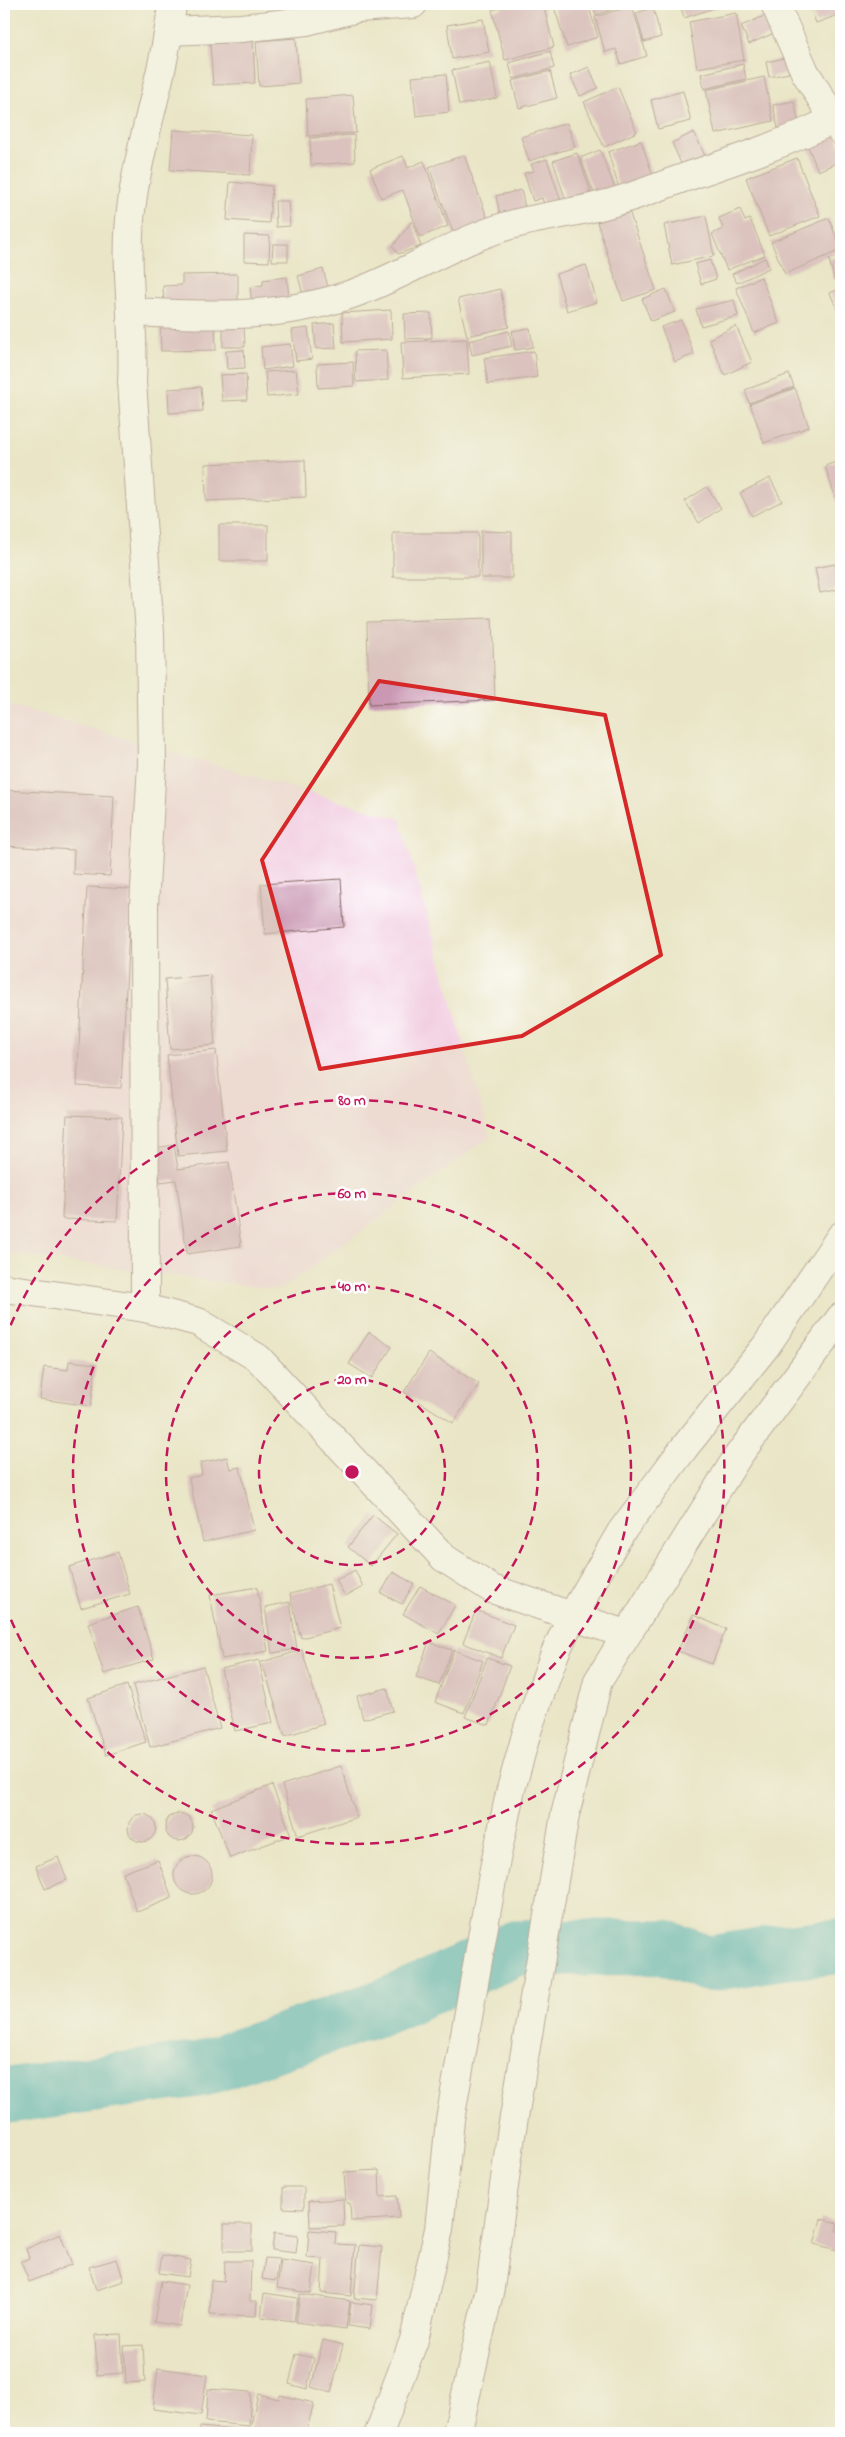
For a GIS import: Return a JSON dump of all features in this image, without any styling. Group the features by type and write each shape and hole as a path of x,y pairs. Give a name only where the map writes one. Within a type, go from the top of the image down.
{"street":[{"path":"145,1308 144,906 152,763 150,633 132,382 134,343 128,280 130,218 144,140 169,31 172,4"},
{"path":"169,31 241,28 307,21 359,6 413,4"},
{"path":"131,312 196,316 264,314 304,308 353,294 463,243 521,222 562,216 609,204 838,125 805,72 775,4"},
{"path":"379,2433 414,2340 437,2238 450,2120 494,1869 510,1793 528,1728 555,1653 572,1616 621,1532 684,1448 766,1346 841,1236"},
{"path":"4,1288 145,1308 198,1322 258,1358 444,1558 492,1589 626,1634"},
{"path":"456,2433 490,2288 511,2135 565,1815 598,1681 738,1456 841,1318"}],"highlighted area":[{"path":"379,681 605,715 661,955 522,1036 320,1069 262,860"}],"shaded area":[{"path":"4,703 400,819 490,1137 280,1290 4,1253"}],"building":[{"path":"517,4 543,4 554,47 505,60 492,10"},
{"path":"553,4 588,4 598,37 567,47"},
{"path":"593,4 623,4 623,6 596,15"},
{"path":"680,4 726,4 684,18"},
{"path":"809,4 841,4 841,14 816,23"},
{"path":"632,6 647,56 621,64 616,49 605,52 595,17"},
{"path":"653,8 661,37 644,42 636,13"},
{"path":"736,13 744,60 697,68 689,22"},
{"path":"771,13 779,31 749,44 741,26"},
{"path":"483,19 489,52 452,59 447,25"},
{"path":"296,38 299,83 259,86 256,41"},
{"path":"253,41 255,83 213,85 210,44"},
{"path":"550,51 554,68 513,79 509,63"},
{"path":"785,58 789,73 769,77 766,62"},
{"path":"490,62 497,98 459,105 452,70"},
{"path":"743,64 746,79 704,89 701,74"},
{"path":"589,67 598,88 580,96 570,75"},
{"path":"550,71 557,98 519,108 512,81"},
{"path":"446,74 449,112 416,116 412,77"},
{"path":"764,77 773,121 715,134 706,90"},
{"path":"618,87 637,132 604,147 584,102"},
{"path":"683,91 691,121 658,129 651,100"},
{"path":"353,95 356,133 308,136 306,99"},
{"path":"794,101 799,124 778,128 773,105"},
{"path":"567,123 575,147 529,161 521,137"},
{"path":"173,130 252,135 250,175 170,170"},
{"path":"834,130 841,148 841,161 818,171 806,142"},
{"path":"694,132 706,158 683,168 672,143"},
{"path":"354,135 355,162 311,165 310,138"},
{"path":"641,141 653,176 619,188 608,152"},
{"path":"600,150 616,191 596,198 580,158"},
{"path":"577,153 591,192 566,201 553,161"},
{"path":"464,155 490,225 455,238 429,167"},
{"path":"403,156 408,168 424,161 448,226 420,237 403,190 381,198 370,169"},
{"path":"797,158 820,216 769,236 746,178"},
{"path":"547,159 561,202 545,207 542,198 533,201 524,173 534,171 531,164"},
{"path":"230,182 272,186 269,223 227,220"},
{"path":"521,190 527,216 502,223 496,196"},
{"path":"275,201 288,201 290,226 276,227"},
{"path":"740,209 745,221 750,219 765,255 727,270 712,234 723,229 719,218"},
{"path":"629,211 656,290 623,301 597,222"},
{"path":"706,216 714,256 672,265 664,225"},
{"path":"829,218 841,250 785,274 771,242"},
{"path":"412,221 421,246 398,254 393,246"},
{"path":"244,235 270,236 269,262 244,261"},
{"path":"273,244 288,244 288,261 272,261"},
{"path":"841,256 841,278 834,280 829,259"},
{"path":"765,258 769,268 737,283 732,274"},
{"path":"710,260 716,279 701,284 695,264"},
{"path":"586,265 597,302 567,311 556,274"},
{"path":"323,269 329,290 304,298 298,276"},
{"path":"238,274 238,307 164,308 163,286 182,285 182,275"},
{"path":"287,277 289,299 252,303 250,287 263,285 263,280"},
{"path":"761,277 779,323 754,333 736,288"},
{"path":"841,288 841,319 830,293"},
{"path":"500,289 509,327 467,336 458,299"},
{"path":"666,289 675,312 651,321 642,299"},
{"path":"734,300 738,316 701,326 696,309"},
{"path":"391,310 392,339 343,342 342,313"},
{"path":"431,313 432,338 405,339 404,314"},
{"path":"681,320 694,354 675,362 661,327"},
{"path":"215,323 216,350 161,351 160,324"},
{"path":"334,323 336,348 316,349 314,325"},
{"path":"223,325 244,325 245,347 223,347"},
{"path":"736,326 752,362 725,375 709,339"},
{"path":"308,328 312,359 296,361 292,330"},
{"path":"530,328 533,347 515,350 512,331"},
{"path":"509,331 512,346 472,355 469,341"},
{"path":"467,339 469,374 403,378 401,342"},
{"path":"290,344 293,366 263,370 261,347"},
{"path":"244,350 245,368 227,369 226,351"},
{"path":"386,350 388,380 356,382 355,351"},
{"path":"534,351 537,377 488,384 484,358"},
{"path":"353,362 354,386 318,388 317,364"},
{"path":"296,370 299,394 267,397 265,372"},
{"path":"246,374 247,400 222,401 220,375"},
{"path":"789,374 794,387 749,403 745,390"},
{"path":"201,387 203,411 169,413 168,389"},
{"path":"795,388 809,427 764,443 750,404"},
{"path":"305,460 306,497 206,501 205,464"},
{"path":"841,460 841,511 840,512 825,466"},
{"path":"770,478 782,501 752,516 740,493"},
{"path":"707,487 721,508 699,523 685,501"},
{"path":"219,525 268,525 268,561 219,561"},
{"path":"481,531 512,532 512,578 481,578"},
{"path":"393,533 478,533 478,577 393,577"},
{"path":"835,564 840,589 820,593 815,568"},
{"path":"841,600 841,618 836,602"},
{"path":"492,618 495,700 369,705 367,622"},
{"path":"4,790 114,796 110,876 73,874 74,850 4,846"},
{"path":"341,879 344,927 265,934 261,884"},
{"path":"87,887 131,889 121,1088 77,1086"},
{"path":"210,975 215,1045 170,1049 165,979"},
{"path":"216,1050 227,1151 178,1156 167,1055"},
{"path":"67,1115 122,1117 117,1221 62,1219"},
{"path":"174,1145 178,1169 229,1162 241,1246 187,1254 176,1180 160,1182 155,1148"},
{"path":"369,1332 392,1347 372,1378 349,1364"},
{"path":"429,1353 479,1384 453,1423 404,1392"},
{"path":"69,1361 96,1364 91,1406 40,1399 44,1367 68,1370"},
{"path":"227,1457 230,1469 240,1467 254,1530 203,1542 189,1478 202,1475 200,1463"},
{"path":"373,1515 397,1534 371,1566 348,1547"},
{"path":"118,1552 130,1594 81,1608 69,1567"},
{"path":"355,1570 363,1587 345,1596 336,1580"},
{"path":"393,1572 414,1584 402,1604 381,1593"},
{"path":"329,1584 340,1628 301,1638 290,1594"},
{"path":"420,1586 455,1605 439,1634 403,1614"},
{"path":"257,1587 268,1651 222,1659 210,1595"},
{"path":"290,1602 297,1649 272,1653 265,1607"},
{"path":"138,1607 154,1659 104,1674 88,1623"},
{"path":"476,1610 514,1625 501,1658 463,1643"},
{"path":"693,1615 726,1629 712,1664 678,1651"},
{"path":"429,1642 452,1650 439,1685 416,1677"},
{"path":"302,1650 324,1724 285,1736 262,1662"},
{"path":"454,1650 483,1661 464,1713 435,1702"},
{"path":"487,1658 510,1666 489,1725 465,1717"},
{"path":"259,1660 273,1723 235,1731 221,1669"},
{"path":"203,1666 220,1728 150,1747 133,1685"},
{"path":"127,1685 146,1742 106,1755 88,1698"},
{"path":"387,1688 393,1711 363,1719 357,1696"},
{"path":"341,1766 357,1817 298,1836 282,1785"},
{"path":"272,1785 291,1835 230,1858 211,1809"},
{"path":"179,1813 189,1817 193,1827 189,1837 179,1841 169,1837 165,1827 169,1817"},
{"path":"142,1814 152,1818 156,1828 152,1838 142,1842 132,1838 128,1828 132,1818"},
{"path":"193,1856 200,1857 206,1862 211,1868 211,1882 206,1888 200,1893 193,1894 186,1893 180,1888 175,1882 174,1875 175,1868 180,1862 186,1857"},
{"path":"58,1857 67,1880 45,1889 36,1866"},
{"path":"158,1860 172,1898 137,1912 123,1873"},
{"path":"379,2170 380,2197 397,2196 399,2218 351,2221 350,2203 346,2203 344,2172"},
{"path":"283,2187 304,2187 304,2209 283,2208"},
{"path":"343,2199 344,2226 310,2227 309,2201"},
{"path":"821,2219 838,2223 836,2231 841,2232 841,2251 814,2244"},
{"path":"224,2224 252,2224 252,2251 224,2251"},
{"path":"309,2230 336,2232 335,2244 355,2245 351,2296 321,2293 323,2259 307,2258"},
{"path":"274,2233 298,2236 296,2253 272,2250"},
{"path":"60,2234 72,2264 29,2282 21,2262 29,2258 26,2249"},
{"path":"359,2245 382,2247 377,2300 354,2298"},
{"path":"162,2255 191,2260 188,2277 159,2273"},
{"path":"265,2258 279,2259 276,2281 262,2279"},
{"path":"117,2259 124,2281 96,2290 89,2267"},
{"path":"281,2260 315,2265 311,2293 277,2288"},
{"path":"225,2261 251,2261 250,2301 257,2301 256,2316 210,2314 211,2280 224,2281"},
{"path":"161,2281 187,2285 180,2326 154,2322"},
{"path":"264,2293 298,2298 294,2321 261,2317"},
{"path":"300,2294 350,2301 346,2329 296,2322"},
{"path":"351,2302 373,2305 370,2329 348,2326"},
{"path":"121,2334 123,2373 97,2375 95,2335"},
{"path":"323,2340 343,2345 331,2393 311,2387"},
{"path":"143,2345 145,2382 126,2383 124,2346"},
{"path":"296,2354 314,2358 307,2389 289,2384"},
{"path":"158,2368 207,2375 201,2415 153,2409"},
{"path":"208,2389 251,2392 249,2426 206,2422"},
{"path":"258,2394 279,2399 280,2395 314,2403 306,2433 249,2433"},
{"path":"200,2427 234,2430 234,2433 200,2433"}],"waterway":[{"path":"4,2096 202,2069 391,2004 516,1948 663,1947 708,1964 775,1953 841,1946"}]}
